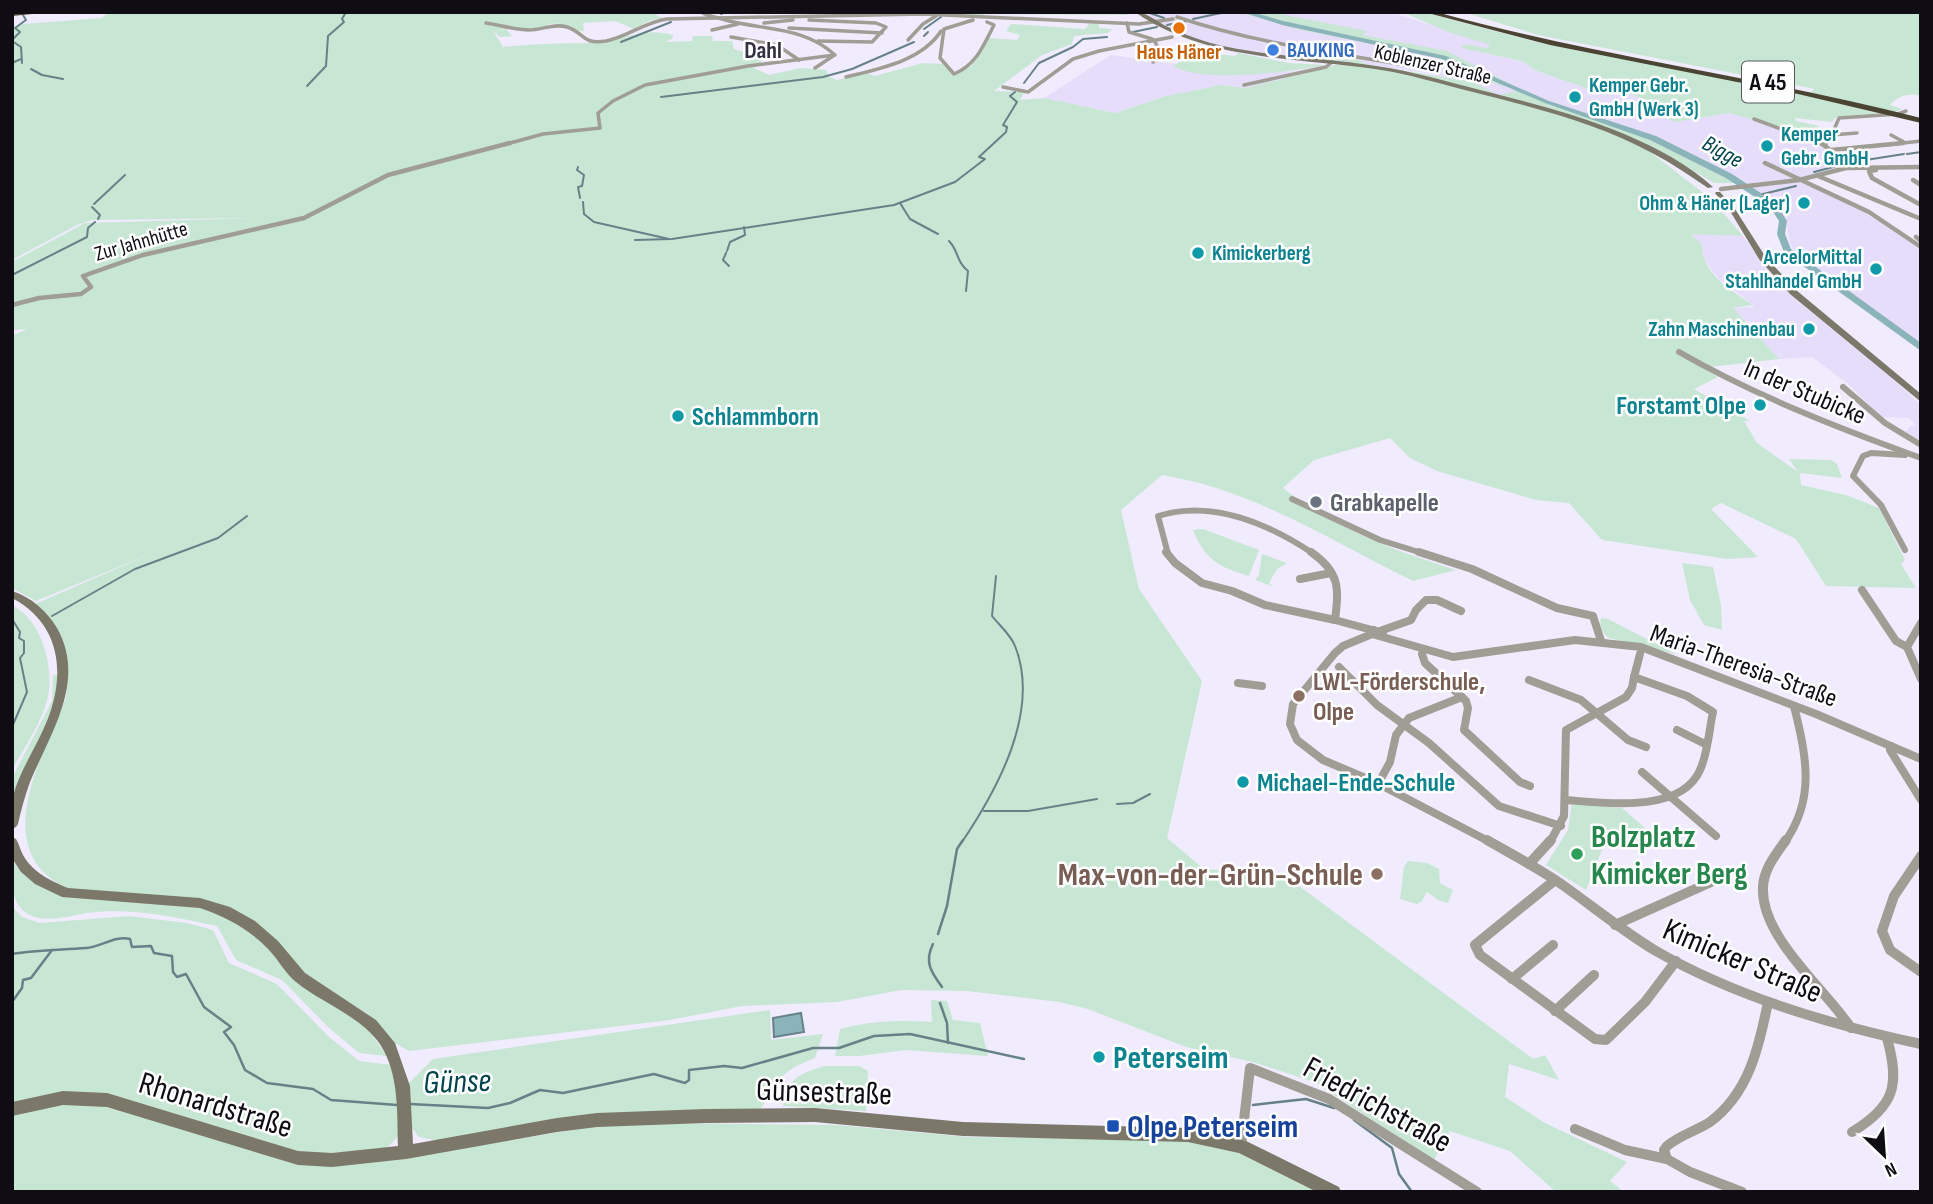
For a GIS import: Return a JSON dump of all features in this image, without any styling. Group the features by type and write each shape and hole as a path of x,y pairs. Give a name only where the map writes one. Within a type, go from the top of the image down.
{"highway":[{"path":"13,13 49,12"},
{"name":"A 45","path":"1427,12 1550,43 1845,100"},
{"name":"A 45","path":"1437,12 1528,36 1743,76 1921,119"}],"main road":[{"name":"Koblenzer Straße","path":"1137,12 1154,22 1171,21 1203,42 1242,52 1376,68 1427,78 1594,124 1662,154 1710,187 1704,189 1719,192"},
{"path":"1719,192 1762,257 1793,292 1921,399"},
{"path":"12,594 27,602 51,625 58,636 65,673 63,698 20,792 12,824"},
{"path":"12,842 15,856 29,874 57,889 86,896 200,903 225,911 250,925 273,945 300,977 371,1024 390,1047 404,1096 406,1152"},
{"name":"Rhonardstraße","path":"12,1110 45,1100 94,1098 140,1109 298,1158 332,1160 406,1152"},
{"name":"Günsestraße","path":"406,1152 584,1122 815,1115 963,1129 1188,1135 1241,1146 1333,1192"}],"street":[{"path":"1171,12 1171,21"},
{"path":"685,19 701,13 720,21 783,29 882,33"},
{"path":"486,23 532,31 546,25 558,25 573,29 584,41 593,42 617,39 653,20 939,14 975,19 1130,23 1171,21 1424,68"},
{"path":"908,40 922,24 939,14"},
{"path":"1130,23 1144,17"},
{"path":"846,77 878,69 910,56 938,38 944,29 975,19 994,25 970,66 954,74 944,66 938,52 944,29"},
{"path":"759,25 790,20 865,22 885,26 886,29 872,42 818,41 783,29"},
{"path":"712,30 729,28 739,23"},
{"path":"1130,23 1129,32 1154,40 1161,55 1153,62"},
{"path":"731,37 775,45 787,50 799,60 834,56"},
{"path":"1003,86 1028,92 1073,59 1172,37"},
{"path":"818,41 834,53 834,56"},
{"path":"815,68 834,56"},
{"name":"Zur Jahnhütte","path":"12,306 47,297 81,294 91,288 83,276 119,261 304,218 387,176 543,134 600,128 598,113 642,86 748,66 799,60"},
{"path":"1244,85 1326,67 1332,62"},
{"path":"1824,145 1837,120 1906,111"},
{"path":"1754,120 1824,145 1847,165 1846,168"},
{"path":"1831,135 1857,133"},
{"path":"1891,135 1905,142"},
{"path":"1832,150 1921,141"},
{"path":"1765,163 1869,212 1920,243"},
{"path":"1921,167 1869,171 1869,175 1921,205"},
{"path":"1719,192 1799,180 1846,168 1887,169"},
{"path":"1818,176 1921,219"},
{"path":"1913,180 1921,185"},
{"name":"In der Stubicke","path":"1679,352 1728,380 1849,432 1919,457"},
{"path":"1843,387 1885,423 1921,445"},
{"path":"1905,550 1881,505 1853,476 1863,456 1871,453 1919,457"},
{"path":"1292,499 1380,540 1472,569 1557,608 1592,616 1601,640"},
{"path":"1180,501 1184,510 1206,510 1242,519 1306,548 1331,573 1338,585 1335,620"},
{"name":"Maria-Theresia-Straße","path":"1184,510 1158,516 1166,552 1175,563 1207,586 1232,591 1265,606 1335,620 1436,654 1453,657 1557,642 1601,640 1665,655 1921,759"},
{"path":"1300,579 1331,573"},
{"path":"1862,590 1896,641 1907,647 1921,679"},
{"name":"Kimicker Straße","path":"1461,611 1431,598 1425,599 1416,607 1411,620 1343,646 1293,704 1289,724 1296,740 1309,752 1378,784 1529,864 1638,941 1676,961 1768,1002 1822,1022 1921,1044"},
{"path":"1907,647 1921,623"},
{"path":"1422,654 1425,663 1462,697 1468,708 1464,730 1520,782 1530,786"},
{"path":"1529,864 1561,826 1566,800 1563,758 1566,730 1583,716 1626,699 1634,690 1634,677 1640,654"},
{"path":"1339,667 1377,705 1429,743 1499,806 1561,826"},
{"path":"1566,800 1621,805 1670,797 1695,779 1701,769 1713,712 1687,696 1634,677"},
{"path":"1529,680 1571,695 1629,740 1646,747"},
{"path":"1237,682 1262,687"},
{"path":"1378,784 1390,762 1396,735 1409,718 1462,697"},
{"path":"1794,706 1805,775 1803,810 1772,859 1764,875 1762,890 1770,917 1786,947 1842,1012 1851,1028"},
{"path":"1677,730 1705,744"},
{"path":"1891,746 1890,750 1921,800"},
{"path":"1642,772 1716,836"},
{"path":"1921,856 1888,908 1882,929 1884,941 1891,950 1921,972"},
{"path":"1555,880 1475,945 1480,955 1595,1039 1606,1040 1645,1002 1676,961"},
{"path":"1615,925 1711,882"},
{"path":"1511,979 1553,945"},
{"path":"1555,1011 1594,975"},
{"path":"1667,1158 1665,1146 1715,1118 1739,1091 1752,1069 1768,1002"},
{"path":"1852,1132 1882,1112 1895,1087 1896,1071 1887,1038"},
{"name":"Friedrichstraße","path":"1241,1146 1250,1068 1301,1086 1340,1105 1477,1192"},
{"path":"1575,1129 1625,1150 1667,1158 1690,1172 1742,1192"}],"shaded area":[{"path":"109,12 661,12 656,15 663,18 649,21 634,29 615,21 583,23 584,31 549,24 532,30 509,28 499,30 506,29 512,36 500,37 493,31 503,47 602,42 652,32 673,35 672,39 665,42 692,41 693,36 712,36 713,41 732,41 734,49 763,58 760,65 750,66 769,75 801,68 826,70 829,77 837,80 866,73 875,76 923,63 942,64 955,74 971,66 989,38 1017,40 1020,35 1006,31 1011,24 1085,29 1090,23 1099,23 1099,28 1113,29 1108,33 1074,36 1072,44 1042,55 994,91 1024,92 1020,100 1044,98 1115,113 1166,96 1222,85 1246,88 1344,63 1298,58 1359,60 1366,64 1472,82 1499,95 1517,91 1659,139 1746,183 1714,183 1657,149 1649,151 1711,199 1743,236 1691,234 1702,245 1703,255 1712,273 1753,305 1733,308 1779,359 1702,368 1718,377 1694,389 1750,421 1744,421 1757,443 1798,472 1789,459 1831,460 1837,464 1842,478 1800,473 1801,485 1846,495 1879,508 1905,560 1901,564 1916,588 1826,586 1796,539 1721,503 1711,509 1758,557 1728,559 1602,540 1569,503 1536,500 1437,471 1410,458 1390,438 1314,460 1283,488 1323,515 1365,537 1456,570 1413,581 1260,504 1196,482 1162,475 1121,510 1139,589 1202,681 1167,838 1204,869 1284,875 1533,1059 1545,1055 1559,1080 1509,1064 1505,1097 1545,1123 1627,1162 1610,1181 1624,1192 1556,1192 1510,1151 1450,1131 1434,1160 1314,1082 1253,1062 1186,1047 1088,1009 1059,1002 967,991 901,990 837,1002 742,1006 670,1020 409,1051 395,1043 368,1014 323,987 347,1014 368,1029 387,1056 359,1053 327,1026 282,980 236,960 217,926 135,912 103,911 57,918 28,914 15,897 12,859 25,876 65,896 230,909 69,889 47,876 34,859 27,840 29,796 44,749 64,704 67,681 62,640 52,621 35,604 155,552 36,601 12,588 12,336 27,329 12,330 12,262 85,223 257,218 92,220 77,225 12,260 12,30 23,24 102,18"},
{"path":"942,12 1127,12 1129,15 984,14 982,17"},
{"path":"1134,12 1391,12 1492,45 1486,48 1466,44 1462,48 1522,61 1537,71 1604,95 1624,92 1666,107 1650,111 1676,122 1729,113 1780,127 1815,141 1847,167 1800,179 1869,212 1921,247 1921,344 1796,254 1790,243 1785,213 1766,196 1704,160 1659,139 1517,92 1499,95 1428,73 1366,64 1359,60 1298,58 1243,51 1238,53 1214,48 1155,25"},
{"path":"1238,12 1269,12 1358,29 1367,31 1363,35 1447,51 1516,87 1499,85 1436,57 1297,29"},
{"path":"1402,12 1423,12 1544,44 1808,94 1815,89 1538,35 1463,12 1921,12 1921,96 1908,95 1897,99 1890,105 1902,109 1895,112 1836,117 1832,122 1795,118 1796,121 1819,126 1819,135 1828,138 1825,144 1792,130 1729,113 1676,122 1648,112 1664,107 1625,92 1605,95 1537,71 1522,61 1461,48 1465,44 1486,48 1491,45 1448,32"},
{"path":"1208,53 1235,56 1238,53 1289,63 1325,65 1248,75 1206,74 1175,67 1175,64"},
{"path":"1111,55 1175,64 1176,67 1244,73 1335,66 1246,88 1222,85 1166,96 1115,113 1044,98"},
{"path":"1691,233 1743,236 1773,277 1800,303 1921,405 1921,443 1905,432 1915,425 1909,418 1881,417 1847,383 1812,357 1779,359 1749,326 1786,326 1745,321 1732,308 1754,307 1753,305 1719,279 1702,257"},
{"path":"1203,529 1259,550 1249,576 1221,565 1208,555 1193,530"},
{"path":"1262,554 1287,563 1277,569 1269,583 1274,587 1255,580 1259,575"},
{"path":"1682,563 1713,567 1721,605 1722,630 1704,625 1690,600"},
{"path":"12,605 23,612 39,634 48,661 49,688 47,701 36,728 12,770"},
{"path":"1601,618 1608,619 1676,654 1609,638 1600,624"},
{"path":"62,674 59,699 12,810 12,778 52,701 53,675"},
{"path":"1572,803 1622,808 1655,837 1624,843 1605,842 1586,890 1546,865 1568,830"},
{"path":"1408,861 1427,863 1439,869 1440,883 1453,890 1448,903 1427,892 1417,904 1400,899 1404,867"},
{"path":"12,906 22,917 40,923 129,916 187,923 213,930 229,963 277,984 329,1037 359,1061 392,1065 398,1088 400,1134 383,1152 336,1156 304,1153 110,1095 12,1105"},
{"path":"931,1000 947,1001 953,1020 980,1023 988,1056 906,1050 835,1056 840,1029 886,1022 932,1022"},
{"path":"770,1010 771,1040 823,1034 815,1058 781,1077 758,1112 440,1141 419,1137 410,1125 409,1083 433,1059"},
{"path":"801,1013 804,1032 774,1037 773,1018"},
{"path":"825,1066 859,1066 868,1071 866,1111 783,1106 787,1090 796,1078"},
{"path":"42,1103 107,1104 294,1164 331,1165 411,1157 596,1126 661,1123 836,1125 968,1137 1186,1140 1240,1151 1320,1192 12,1192 12,1111"}],"waterway":[{"path":"307,86 326,66 328,36 344,22 342,19 346,12"},
{"path":"721,14 726,12"},
{"path":"759,12 766,12"},
{"path":"960,14 968,12"},
{"path":"1147,12 1164,18"},
{"name":"Bigge","path":"1245,12 1282,23 1444,57 1547,102 1653,138 1729,176 1773,205 1783,221 1781,234 1787,250 1921,348"},
{"path":"1193,19 1221,13 1247,13"},
{"path":"12,40 20,32 15,28 26,20 23,15"},
{"path":"924,29 941,17"},
{"path":"1167,25 1187,21"},
{"path":"621,42 671,22"},
{"path":"1133,32 1157,27"},
{"path":"924,36 928,32"},
{"path":"1024,83 1039,63 1073,47 1083,39 1107,37"},
{"path":"12,41 21,47 22,63"},
{"path":"661,97 823,77 852,69 914,42"},
{"path":"12,63 21,59"},
{"path":"31,69 42,75 63,79"},
{"path":"744,228 894,205 955,182 985,159 979,157 1006,132 1007,127 1003,125 1017,102 1010,96 1015,92"},
{"path":"1907,154 1921,152"},
{"path":"1853,162 1904,154"},
{"path":"1814,172 1841,165"},
{"path":"578,167 577,170 584,175 582,186 578,187 580,198"},
{"path":"94,204 125,175"},
{"path":"1759,195 1796,186"},
{"path":"583,202 584,214 594,222 669,239"},
{"path":"900,203 910,219 938,234"},
{"path":"92,207 100,215 98,219"},
{"path":"12,275 87,237 88,228 95,222"},
{"path":"635,240 672,239 744,228"},
{"path":"727,251 730,242 745,235 744,228"},
{"path":"949,241 961,264 968,271 966,291"},
{"path":"726,253 723,260 729,266"},
{"path":"52,616 135,569 218,538 247,516"},
{"path":"962,842 1001,774 1019,723 1023,697 1022,671 1015,646 992,616 996,576"},
{"name":"Günse","path":"12,619 20,632 19,638 24,641 24,653 20,658 27,692 12,727"},
{"path":"1117,804 1133,803 1150,794"},
{"path":"984,811 1028,811 1097,799"},
{"path":"938,934 947,906 957,849 963,840"},
{"name":"Günse","path":"52,950 86,948 124,938 130,939 132,947 151,946 154,953 172,956 173,972 177,977 186,974 204,1007 231,1027 224,1032 234,1045 245,1070 267,1083 313,1089 331,1100 397,1105"},
{"path":"933,944 929,956 930,967 942,987"},
{"name":"Günse","path":"12,954 52,950"},
{"path":"12,1002 22,988 23,980 31,978 52,950"},
{"path":"940,1003 947,1023 948,1042"},
{"name":"Günse","path":"410,1104 488,1108 510,1103 540,1090 563,1093 654,1074 685,1083 689,1080 689,1070 724,1066 742,1068 813,1048 839,1048 874,1036 910,1034 948,1042"},
{"name":"Günse","path":"948,1042 1024,1059"},
{"name":"Günse","path":"1253,1105 1306,1099 1334,1108"},
{"name":"Günse","path":"1354,1120 1392,1148 1399,1174 1412,1192"}],"place":[{"name":"Haus Häner","path":"1179,28"},
{"name":"BAUKING","path":"1273,50"},
{"name":"Kemper Gebr. GmbH (Werk 3)","path":"1575,97"},
{"name":"Kemper Gebr. GmbH","path":"1767,146"},
{"name":"Ohm & Häner (Lager)","path":"1804,203"},
{"name":"Kimickerberg","path":"1198,253"},
{"name":"ArcelorMittal Stahlhandel GmbH","path":"1876,269"},
{"name":"Zahn Maschinenbau","path":"1809,329"},
{"name":"Forstamt Olpe","path":"1760,405"},
{"name":"Schlammborn","path":"678,416"},
{"name":"Grabkapelle","path":"1316,502"},
{"name":"LWL-Förderschule, Olpe","path":"1299,696"},
{"name":"Michael-Ende-Schule","path":"1243,782"},
{"name":"Bolzplatz Kimicker Berg","path":"1577,854"},
{"name":"Max-von-der-Grün-Schule","path":"1377,874"},
{"name":"Peterseim","path":"1099,1057"},
{"name":"Olpe Peterseim","path":"1113,1126"}],"district":[{"name":"Dahl","path":"763,50"}]}
